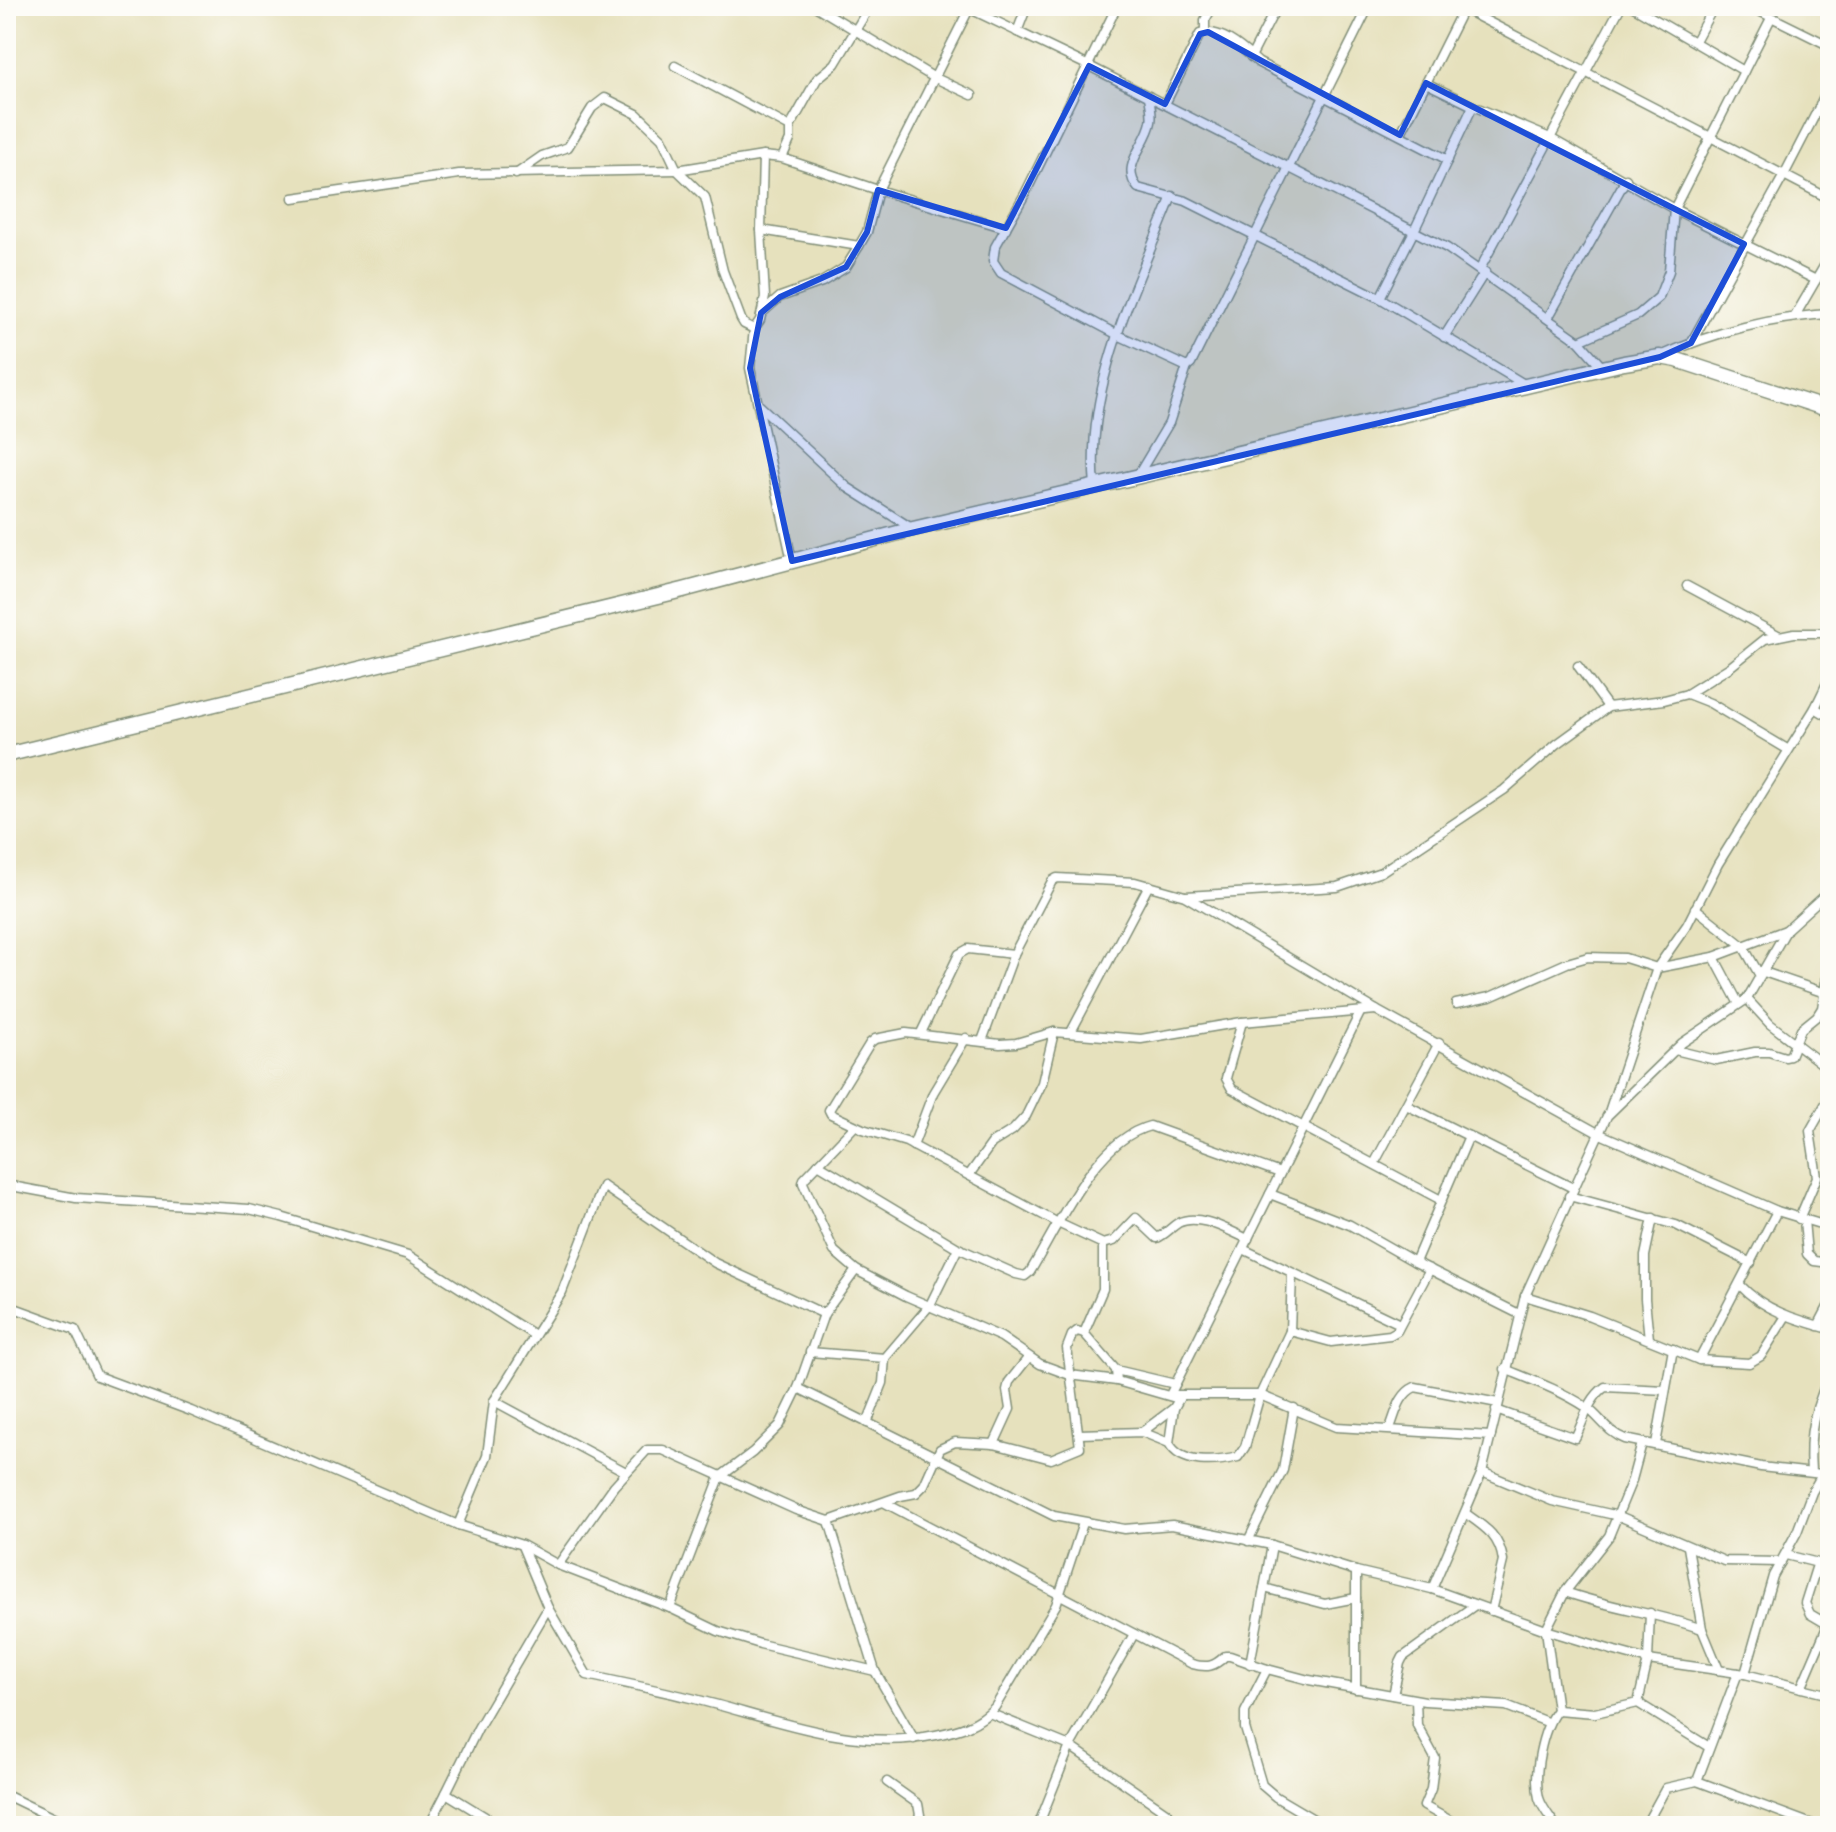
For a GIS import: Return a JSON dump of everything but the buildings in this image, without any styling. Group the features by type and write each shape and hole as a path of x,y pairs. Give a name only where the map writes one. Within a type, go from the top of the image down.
{"highway":[{"path":"6,755 162,719 913,529 1602,367 1660,357 1703,367 1830,410"}],"street":[{"path":"815,6 933,77 972,95"},
{"path":"782,158 790,140 790,127 817,79 835,64 870,6"},
{"path":"1017,32 1027,6"},
{"path":"1117,6 993,255 996,268 1118,335 1187,367"},
{"path":"1205,31 1205,20 1213,6"},
{"path":"1251,57 1277,6"},
{"path":"1138,476 1169,423 1187,367 1369,6"},
{"path":"1444,337 1483,271 1621,6"},
{"path":"1632,6 1744,71"},
{"path":"1695,41 1714,6"},
{"path":"1749,6 1830,46"},
{"path":"1400,135 1462,7 1830,199"},
{"path":"761,313 780,297 822,282 846,267 867,232 878,190 966,8 1089,66 1414,231 1483,271 1548,318 1579,341 1602,367"},
{"path":"1579,341 1638,315 1659,297 1669,271 1674,209 1771,18"},
{"path":"1205,31 1236,44 1251,57 1324,97 1448,160"},
{"path":"1165,104 1200,34 1205,31"},
{"path":"675,66 790,127"},
{"path":"1426,83 1550,138 1674,209 1816,280"},
{"path":"1691,343 1830,86"},
{"path":"1149,96 1151,124 1133,159 1131,178 1135,185 1145,192 1172,196 1380,298 1525,385"},
{"path":"516,174 542,156 568,147 592,108 605,98 637,114 662,138 677,170 705,197 723,271 741,319 754,329"},
{"path":"1380,298 1473,106"},
{"path":"293,198 459,174 677,170 763,156 782,158 1006,228"},
{"path":"763,156 761,230 765,297 754,329 750,368 792,561"},
{"path":"1548,318 1626,179"},
{"path":"1095,486 1092,448 1104,373 1172,196"},
{"path":"761,230 859,246"},
{"path":"1795,316 1830,256"},
{"path":"1660,357 1691,343 1795,316 1830,314"},
{"path":"759,405 847,487 913,529"},
{"path":"1687,586 1779,635"},
{"path":"1185,896 1337,887 1381,872 1504,790 1557,744 1608,707 1687,694 1742,659 1754,645 1779,635 1830,633"},
{"path":"1578,666 1608,707"},
{"path":"1432,1589 1482,1472 1525,1296 1607,1116 1657,968 1753,811 1787,749 1815,708 1830,677"},
{"path":"1687,694 1710,703 1787,749"},
{"path":"1815,708 1830,717"},
{"path":"982,1041 1014,954 1052,881 1057,878 1149,885 1185,896 1376,1010 1598,1133 1777,1211 1830,1227"},
{"path":"1071,1032 1149,885"},
{"path":"1607,1116 1675,1050 1743,1001 1787,929 1830,890"},
{"path":"1695,908 1743,946 1760,972 1827,994"},
{"path":"1456,1004 1490,997 1588,957 1625,958 1657,968 1714,957 1787,929"},
{"path":"921,1033 959,954 968,949 1014,954"},
{"path":"1675,1050 1716,1060 1762,1052 1788,1057 1801,1029 1820,1013 1827,994 1830,956"},
{"path":"1714,957 1743,1001 1830,1070"},
{"path":"1248,1239 1203,1221 1178,1223 1168,1234 1157,1238 1136,1218 1114,1241 1103,1244 913,1146 855,1126 829,1110 866,1048 875,1039 906,1033 1000,1044 1016,1043 1054,1032 1141,1039 1242,1022 1376,1010"},
{"path":"1169,1443 1175,1384 1360,1013"},
{"path":"1242,1022 1226,1082 1232,1089 1441,1200"},
{"path":"969,1175 992,1143 1013,1130 1026,1116 1042,1083 1054,1032"},
{"path":"913,1146 933,1093 966,1038"},
{"path":"1374,1164 1439,1043"},
{"path":"1830,1096 1810,1131 1817,1177 1805,1221 1807,1254 1814,1261 1830,1263"},
{"path":"1406,1105 1571,1192 1676,1225 1751,1263"},
{"path":"855,1126 804,1179 804,1188 834,1251 856,1270 1001,1337 1028,1358 1070,1375 1117,1381 1174,1401 1260,1395 1336,1427 1491,1436"},
{"path":"818,1164 958,1248 1025,1276 1060,1224 1083,1182 1108,1151 1124,1137 1150,1126 1280,1173"},
{"path":"1415,1262 1469,1136"},
{"path":"6,1185 76,1198 249,1209 281,1217 408,1255 534,1335"},
{"path":"458,1525 487,1456 494,1401 562,1292 603,1186 715,1263 824,1314"},
{"path":"1270,1194 1350,1225 1415,1262 1519,1314"},
{"path":"1699,1360 1777,1211"},
{"path":"1649,1339 1645,1256 1653,1218"},
{"path":"1084,1333 1103,1289 1103,1244"},
{"path":"867,1423 883,1383 885,1358 930,1305 958,1248"},
{"path":"1243,1249 1400,1324"},
{"path":"1290,1331 1331,1342 1390,1335 1397,1331 1430,1269"},
{"path":"670,1608 720,1477 774,1433 798,1388 824,1314 856,1270"},
{"path":"1079,1434 1142,1432 1169,1443 1178,1455 1204,1461 1238,1457 1245,1447 1260,1395 1290,1331 1292,1274"},
{"path":"1740,1285 1750,1296 1786,1316 1830,1329"},
{"path":"1733,1294 1750,1296"},
{"path":"1525,1296 1590,1316 1699,1360 1756,1361 1786,1316"},
{"path":"1818,1326 1830,1303"},
{"path":"6,1305 75,1330 97,1376 191,1411 458,1525 522,1545 558,1565 670,1608 718,1631 875,1671"},
{"path":"558,1565 626,1472 647,1450 656,1449 796,1510 829,1521 921,1489 940,1449 955,1442 994,1444 1051,1459 1080,1447 1067,1348 1077,1331 1084,1333 1116,1370 1117,1381"},
{"path":"1656,1444 1673,1349"},
{"path":"810,1352 885,1358"},
{"path":"994,1444 1010,1409 1009,1382 1028,1358"},
{"path":"1505,1369 1588,1408 1615,1436 1761,1467 1811,1472 1827,1468"},
{"path":"1116,1370 1175,1384"},
{"path":"1811,1472 1811,1423 1830,1373"},
{"path":"1390,1428 1402,1398 1415,1387 1497,1406 1571,1439 1578,1434 1588,1408 1605,1387 1665,1390"},
{"path":"798,1388 1054,1516 1124,1529 1172,1525 1272,1545 1356,1571 1432,1589 1546,1630 1648,1660 1742,1673 1830,1696"},
{"path":"494,1401 626,1472"},
{"path":"1142,1432 1174,1401"},
{"path":"1248,1541 1283,1470 1294,1408"},
{"path":"1556,1826 1538,1795 1543,1736 1547,1722 1557,1710 1546,1630 1565,1592 1609,1536 1619,1516 1642,1443"},
{"path":"1697,1781 1742,1673 1762,1609 1783,1558 1827,1468"},
{"path":"1482,1472 1552,1501 1619,1516 1724,1561 1783,1558 1824,1565"},
{"path":"885,1503 1192,1664 1206,1668 1225,1656 1267,1669 1416,1700 1506,1706 1547,1722"},
{"path":"1465,1513 1493,1533 1502,1553 1503,1561 1491,1611"},
{"path":"829,1521 875,1671 914,1739"},
{"path":"522,1545 548,1608 587,1675 696,1699 831,1735 914,1739 963,1729 995,1707 1061,1595 1083,1523"},
{"path":"1250,1664 1272,1545"},
{"path":"1688,1547 1702,1629 1719,1670"},
{"path":"1824,1565 1830,1576"},
{"path":"1801,1688 1828,1622 1810,1614 1805,1603 1824,1565"},
{"path":"1356,1571 1356,1689"},
{"path":"1264,1588 1325,1604 1356,1598"},
{"path":"1565,1592 1595,1602 1668,1617 1702,1629"},
{"path":"1393,1695 1403,1657 1475,1605"},
{"path":"429,1826 478,1728 548,1608"},
{"path":"1638,1703 1648,1660 1650,1613"},
{"path":"1038,1826 1070,1746 1134,1634"},
{"path":"1267,1669 1245,1712 1245,1728 1262,1785 1276,1797 1325,1826"},
{"path":"1416,1700 1417,1725 1435,1758 1431,1789 1424,1806 1460,1826"},
{"path":"1557,1710 1595,1713 1638,1703 1709,1747"},
{"path":"989,1713 1070,1746 1166,1812 1180,1826"},
{"path":"1645,1826 1666,1788 1697,1781 1817,1826"},
{"path":"887,1782 918,1804 920,1815 915,1826"},
{"path":"446,1793 500,1826"},
{"path":"6,1795 70,1826"}],"highlighted area":[{"path":"1208,32 1400,135 1426,83 1744,244 1691,343 1660,357 792,561 750,368 761,313 780,297 846,267 867,232 878,190 1006,228 1089,66 1165,104 1200,34"}]}
